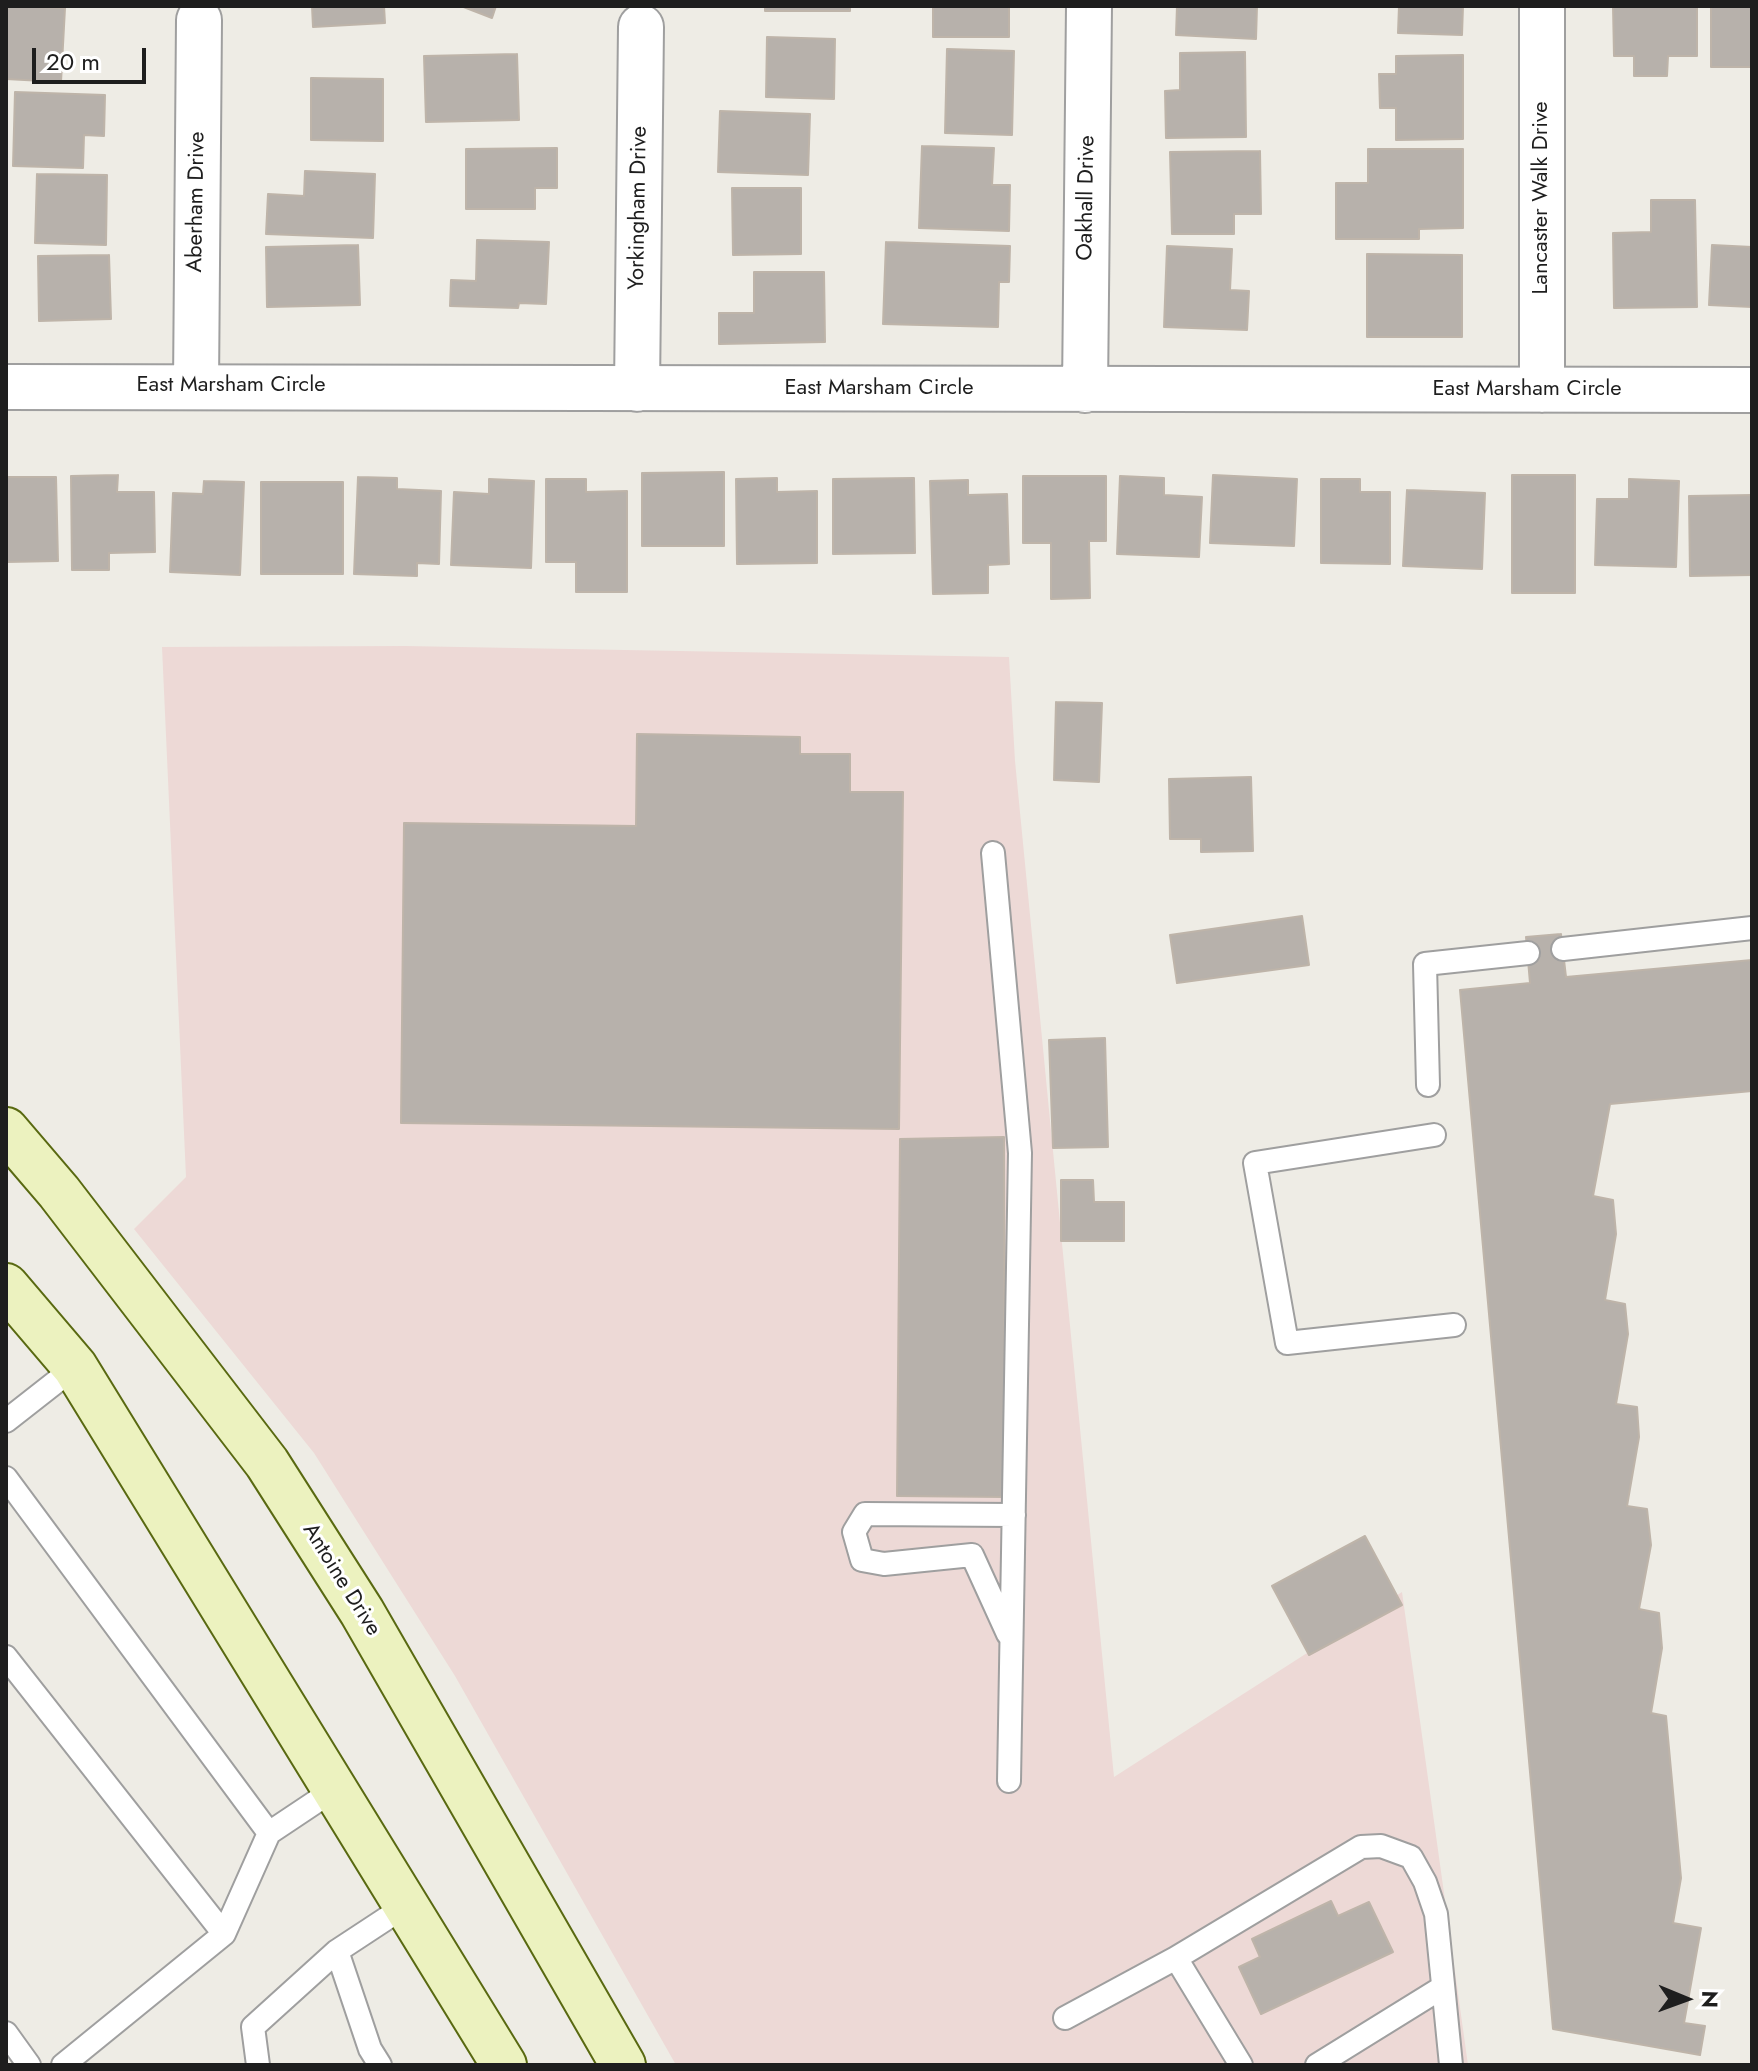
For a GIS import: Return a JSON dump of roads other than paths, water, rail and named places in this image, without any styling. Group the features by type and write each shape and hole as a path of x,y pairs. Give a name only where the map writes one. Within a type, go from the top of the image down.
{"main road":[{"name":"Antoine Drive","path":"6,1130 59,1192 267,1463 362,1612 623,2065"},
{"path":"6,1286 75,1367 504,2065"}],"street":[{"name":"Oakhall Drive","path":"1085,390 1089,6"},
{"name":"Lancaster Walk Drive","path":"1542,6 1542,390"},
{"name":"Aberham Drive","path":"196,385 199,20"},
{"name":"Yorkingham Drive","path":"637,389 641,27"},
{"name":"East Marsham Circle","path":"6,387 1752,390"}],"lane":[{"path":"993,853 1020,1153 1009,1781"},
{"path":"1563,949 1752,928"},
{"path":"1428,1085 1425,964 1528,953"},
{"path":"1434,1135 1255,1163 1287,1343 1454,1325"},
{"path":"6,1421 75,1367"},
{"path":"6,1478 269,1833"},
{"path":"1012,1643 972,1555 884,1564 862,1560 854,1532 865,1514 1014,1515"},
{"path":"6,1657 224,1934"},
{"path":"63,2065 224,1934 269,1833 335,1789"},
{"path":"1065,2018 1176,1958 1361,1847 1381,1846 1411,1857 1425,1882 1436,1914 1451,2065"},
{"path":"258,2065 253,2027 337,1951 407,1905"},
{"path":"337,1951 370,2049 380,2065"},
{"path":"1176,1958 1241,2065"},
{"path":"1317,2065 1443,1987"},
{"path":"6,2033 29,2065"}]}
